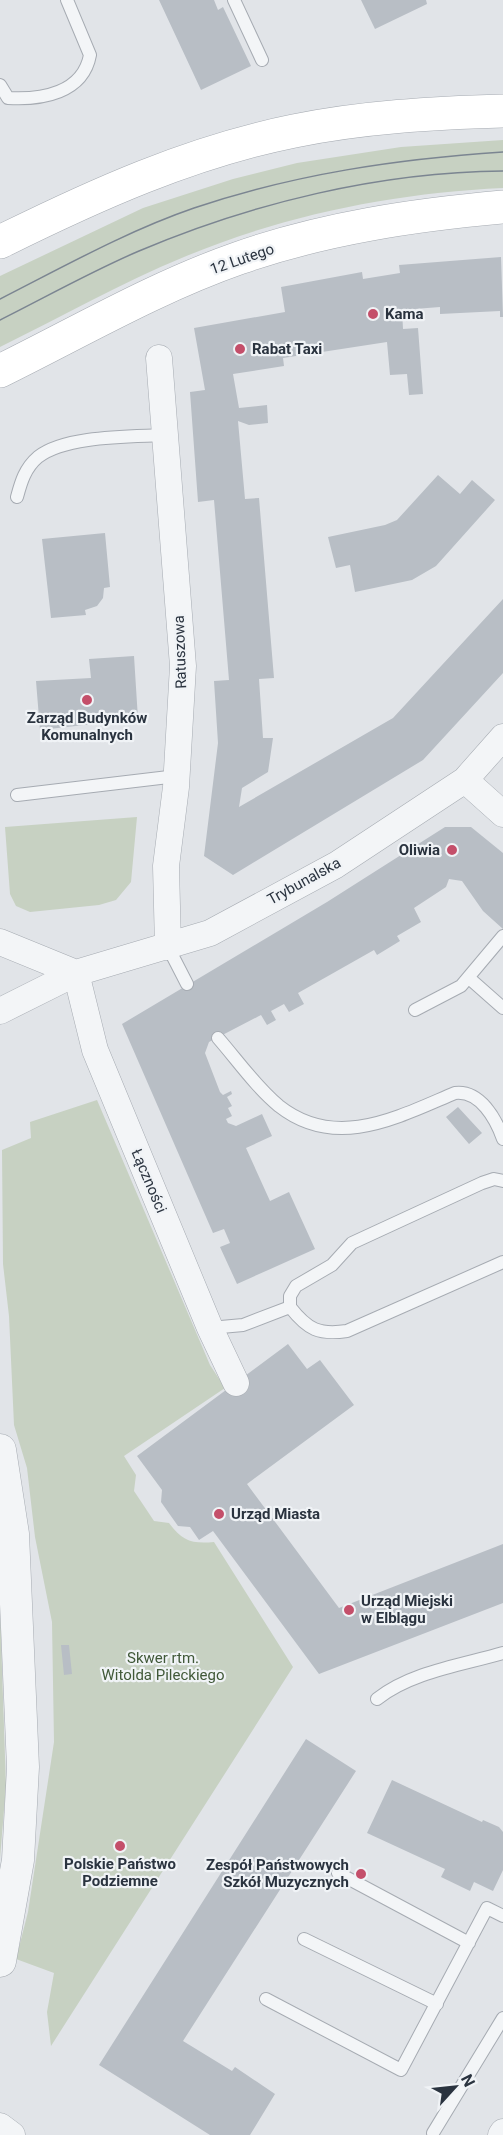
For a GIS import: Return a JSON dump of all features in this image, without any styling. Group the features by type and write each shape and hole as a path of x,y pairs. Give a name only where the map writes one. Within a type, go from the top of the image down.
{"main road":[{"path":"0,242 104,192 161,169 249,141 296,130 394,117 503,111"},
{"name":"12 Lutego","path":"0,371 134,303 240,258 374,222 503,207"}],"street":[{"name":"Ratuszowa","path":"159,358 183,666 177,776 166,866 168,947"},
{"name":"Trybunalska","path":"0,1011 76,974 210,933 336,865 465,780 503,737"},
{"path":"465,780 503,814"},
{"path":"0,942 76,974"},
{"name":"Łączności","path":"76,974 95,1050 210,1328 236,1383"},
{"path":"0,1450 13,1534 23,1767 18,1860 0,1961"},
{"path":"0,2126 12,2135"}],"lane":[{"path":"0,85 8,98 17,99 60,93 82,76 90,55 67,0"},
{"path":"234,0 262,60"},
{"path":"17,497 23,475 44,453 84,441 166,435"},
{"path":"17,795 177,776"},
{"path":"416,1010 453,992 469,978 503,936"},
{"path":"168,947 187,984"},
{"path":"469,978 503,1008"},
{"path":"218,1038 271,1098 292,1115 309,1122 341,1129 371,1126 455,1092 464,1092 487,1109 495,1119 503,1139"},
{"path":"500,1177 352,1243 332,1265 296,1286 290,1296 291,1307 309,1327 321,1333 347,1330 503,1262"},
{"path":"210,1328 243,1325 291,1307"},
{"path":"377,1699 390,1689 408,1681 503,1653"},
{"path":"338,1872 469,1943"},
{"path":"266,1999 401,2070 487,1908 503,1916"},
{"path":"304,1939 437,2004"},
{"path":"433,2133 503,2018"}],"green space":[{"path":"503,140 503,188 381,201 300,218 261,229 161,267 0,347 0,276 143,208 233,179 297,163 401,147"},
{"path":"137,817 131,882 116,900 99,905 30,912 16,906 10,894 5,827"},
{"name":"Skwer rtm. Witolda Pileckiego","path":"97,1100 210,1365 225,1388 124,1456 136,1475 134,1491 154,1521 169,1523 178,1534 188,1540 214,1542 293,1667 51,2046 47,2012 54,1973 16,1959 28,1912 54,1742 52,1622 35,1537 27,1468 14,1425 9,1316 3,1264 2,1150 31,1138 30,1122"},
{"path":"0,1609 6,1786 0,1858"}],"building":[{"path":"159,0 214,0 218,10 223,7 251,66 201,90"},
{"path":"361,0 426,0 427,4 375,29"},
{"path":"501,257 503,317 500,317 500,311 440,314 440,307 402,310 403,329 418,328 423,394 409,395 407,374 390,375 387,342 283,358 284,366 233,374 239,408 267,405 268,423 249,425 238,421 245,499 259,498 274,678 259,679 263,738 273,738 268,772 242,788 239,807 393,718 503,599 503,673 423,760 233,875 204,856 218,743 214,681 229,680 214,500 198,502 190,392 205,390 194,328 285,312 281,287 362,272 363,279 400,273 399,265"},
{"path":"438,475 460,494 472,480 495,500 436,566 412,580 355,592 350,565 336,568 328,537 385,525 397,520"},
{"path":"105,533 110,587 104,588 103,598 97,606 85,610 86,615 51,618 42,539"},
{"name":"Zarząd Budynków Komunalnych","path":"134,656 138,719 40,730 36,681 91,678 89,659"},
{"path":"445,827 471,827 503,853 503,929 483,911 462,881 449,879 446,887 414,908 421,922 397,936 400,941 377,955 374,950 298,993 304,1004 289,1012 284,1004 271,1011 276,1020 267,1025 261,1015 209,1042 205,1053 220,1092 223,1095 231,1091 232,1094 227,1097 232,1106 228,1108 232,1116 226,1119 228,1123 236,1126 262,1114 272,1136 246,1148 270,1201 289,1192 315,1249 237,1284 220,1247 230,1243 224,1229 213,1233 122,1024 327,902"},
{"path":"458,1107 482,1133 469,1144 446,1117"},
{"name":"Urząd Miasta","path":"288,1344 307,1369 320,1360 354,1405 247,1484 339,1608 503,1544 503,1603 319,1674 213,1531 199,1540 190,1527 178,1526 161,1502 162,1490 137,1456"},
{"path":"61,1645 69,1645 72,1674 64,1675"},
{"path":"306,1739 356,1771 183,2041 232,2071 235,2067 275,2094 250,2135 210,2135 99,2065"},
{"path":"392,1780 482,1822 483,1820 499,1827 503,1832 503,1870 493,1891 474,1882 470,1891 441,1877 445,1869 367,1833"}],"tram line":[{"path":"0,299 144,227 232,196 347,170 424,159 503,152"},
{"path":"0,320 139,251 226,218 317,193 364,184 410,177 503,171"}],"place":[{"name":"Kama","path":"373,314"},
{"name":"Rabat Taxi","path":"240,349"},
{"name":"Zarząd Budynków Komunalnych","path":"87,700"},
{"name":"Oliwia","path":"452,850"},
{"name":"Urząd Miasta","path":"219,1514"},
{"name":"Urząd Miejski w Elblągu","path":"349,1610"},
{"name":"Polskie Państwo Podziemne","path":"120,1846"},
{"name":"Zespół Państwowych Szkół Muzycznych","path":"361,1874"}]}
